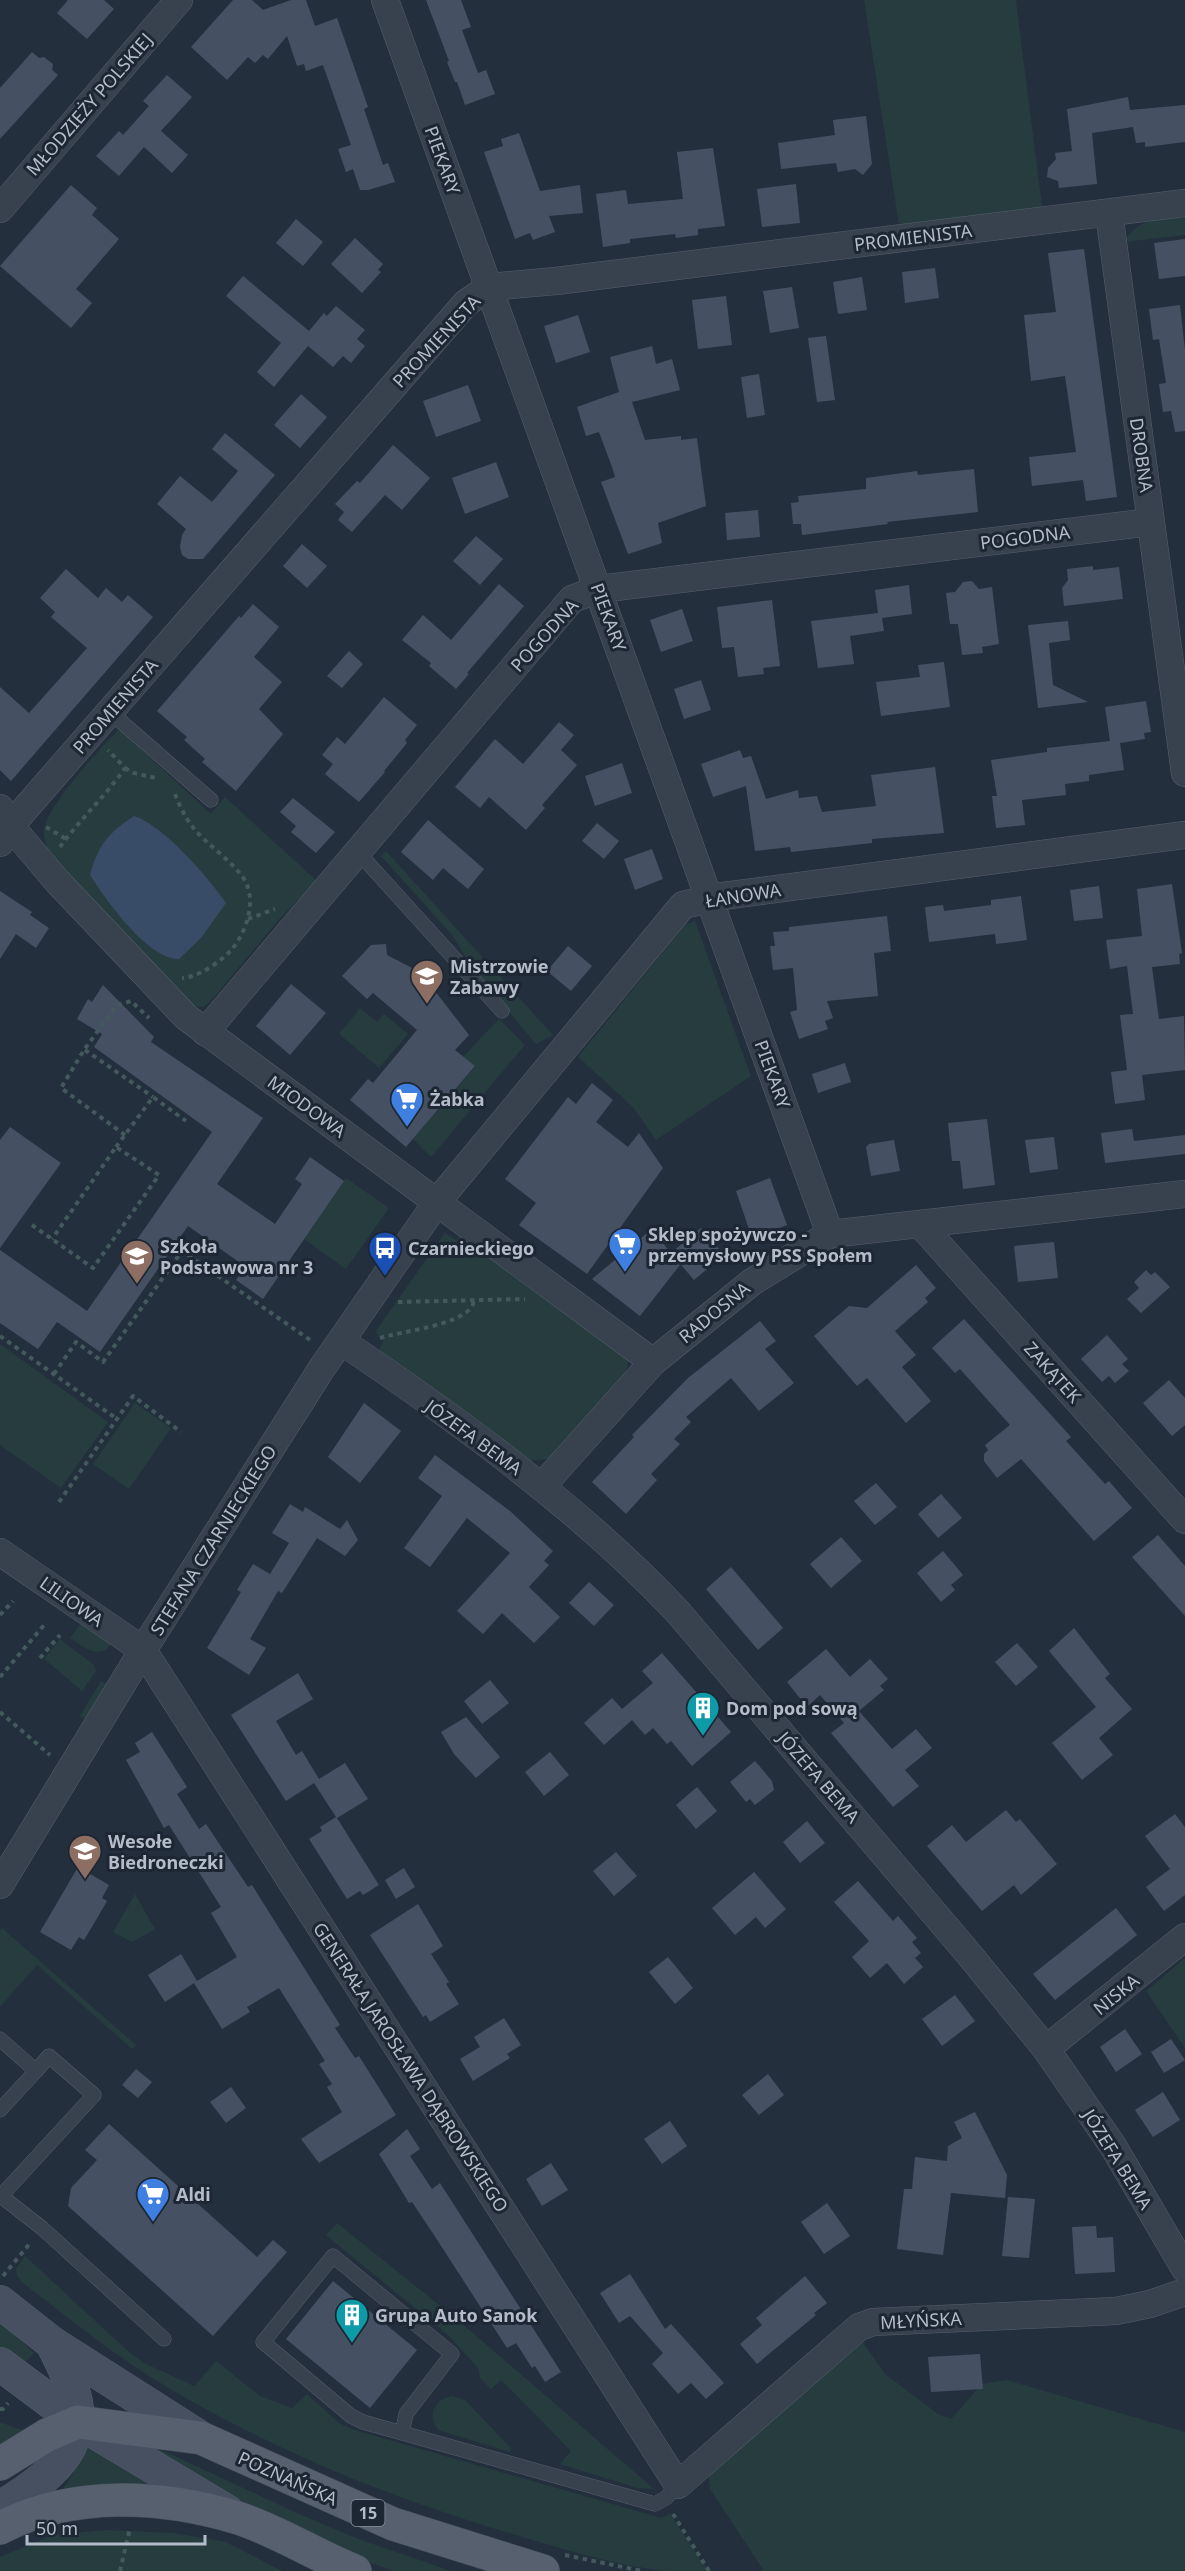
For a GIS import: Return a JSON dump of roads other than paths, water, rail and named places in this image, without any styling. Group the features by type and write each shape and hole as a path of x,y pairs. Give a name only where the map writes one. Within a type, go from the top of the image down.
{"main road":[{"name":"POZNAŃSKA","path":"4,2284 52,2343 74,2395 78,2422"},
{"name":"POZNAŃSKA","path":"52,2343 201,2438 393,2524 551,2562"},
{"path":"0,2364 78,2422 239,2519 356,2571"},
{"path":"0,2464 47,2435 78,2422"},
{"path":"0,2508 48,2475 68,2450 78,2422"},
{"name":"15","path":"78,2422 201,2438"},
{"path":"0,2528 72,2503 114,2499 176,2504 239,2519"}],"street":[{"name":"MŁODZIEŻY POLSKIEJ","path":"0,209 179,0"},
{"name":"PIEKARY","path":"386,0 830,1234"},
{"path":"1108,213 1185,203"},
{"name":"PROMIENISTA","path":"4,825 110,712 466,303 489,287 556,281 1108,213"},
{"name":"DROBNA","path":"1108,213 1185,773"},
{"name":"POGODNA","path":"205,1032 572,599 599,589 1151,522"},
{"name":"MIODOWA","path":"4,825 57,881 175,990 205,1032 653,1362"},
{"name":"ŁANOWA","path":"437,1202 683,905 709,899 1185,835"},
{"name":"RADOSNA","path":"543,1486 653,1362 752,1282 830,1234 1185,1194"},
{"name":"STEFANA CZARNIECKIEGO","path":"0,1885 143,1650 341,1341 437,1202"},
{"name":"ZAKĄTEK","path":"920,1224 1185,1520"},
{"name":"JÓZEFA BEMA","path":"341,1341 543,1486 677,1611 961,1944 1046,2049 1113,2146 1185,2269"},
{"name":"LILIOWA","path":"0,1552 143,1650"},
{"name":"GENERAŁA JAROSŁAWA DĄBROWSKIEGO","path":"143,1650 672,2491"},
{"name":"NISKA","path":"1046,2049 1185,1937"},
{"name":"MŁYŃSKA","path":"672,2491 859,2327 873,2322 1116,2311 1150,2304 1185,2292"}],"lane":[{"path":"110,712 211,800"},
{"path":"357,851 502,1011"},
{"path":"0,2039 36,2071"},
{"path":"0,2110 49,2056 94,2095 1,2195 42,2228 164,2339"},
{"path":"402,2433 406,2414 452,2354 333,2256 263,2342 351,2416 363,2422 402,2433 655,2504 672,2491"}],"water":[{"path":"134,816 158,830 184,853 226,903 201,938 179,959 167,957 141,939 117,913 90,875 105,841 117,828"}],"place":[{"name":"Mistrzowie Zabawy","path":"427,1005"},
{"name":"Żabka","path":"407,1128"},
{"name":"Sklep spożywczo - przemysłowy PSS Społem","path":"625,1273"},
{"name":"Czarnieckiego","path":"385,1277"},
{"name":"Szkoła Podstawowa nr 3","path":"137,1285"},
{"name":"Dom pod sową","path":"703,1737"},
{"name":"Wesołe Biedroneczki","path":"85,1880"},
{"name":"Aldi","path":"153,2223"},
{"name":"Grupa Auto Sanok","path":"352,2344"}]}
